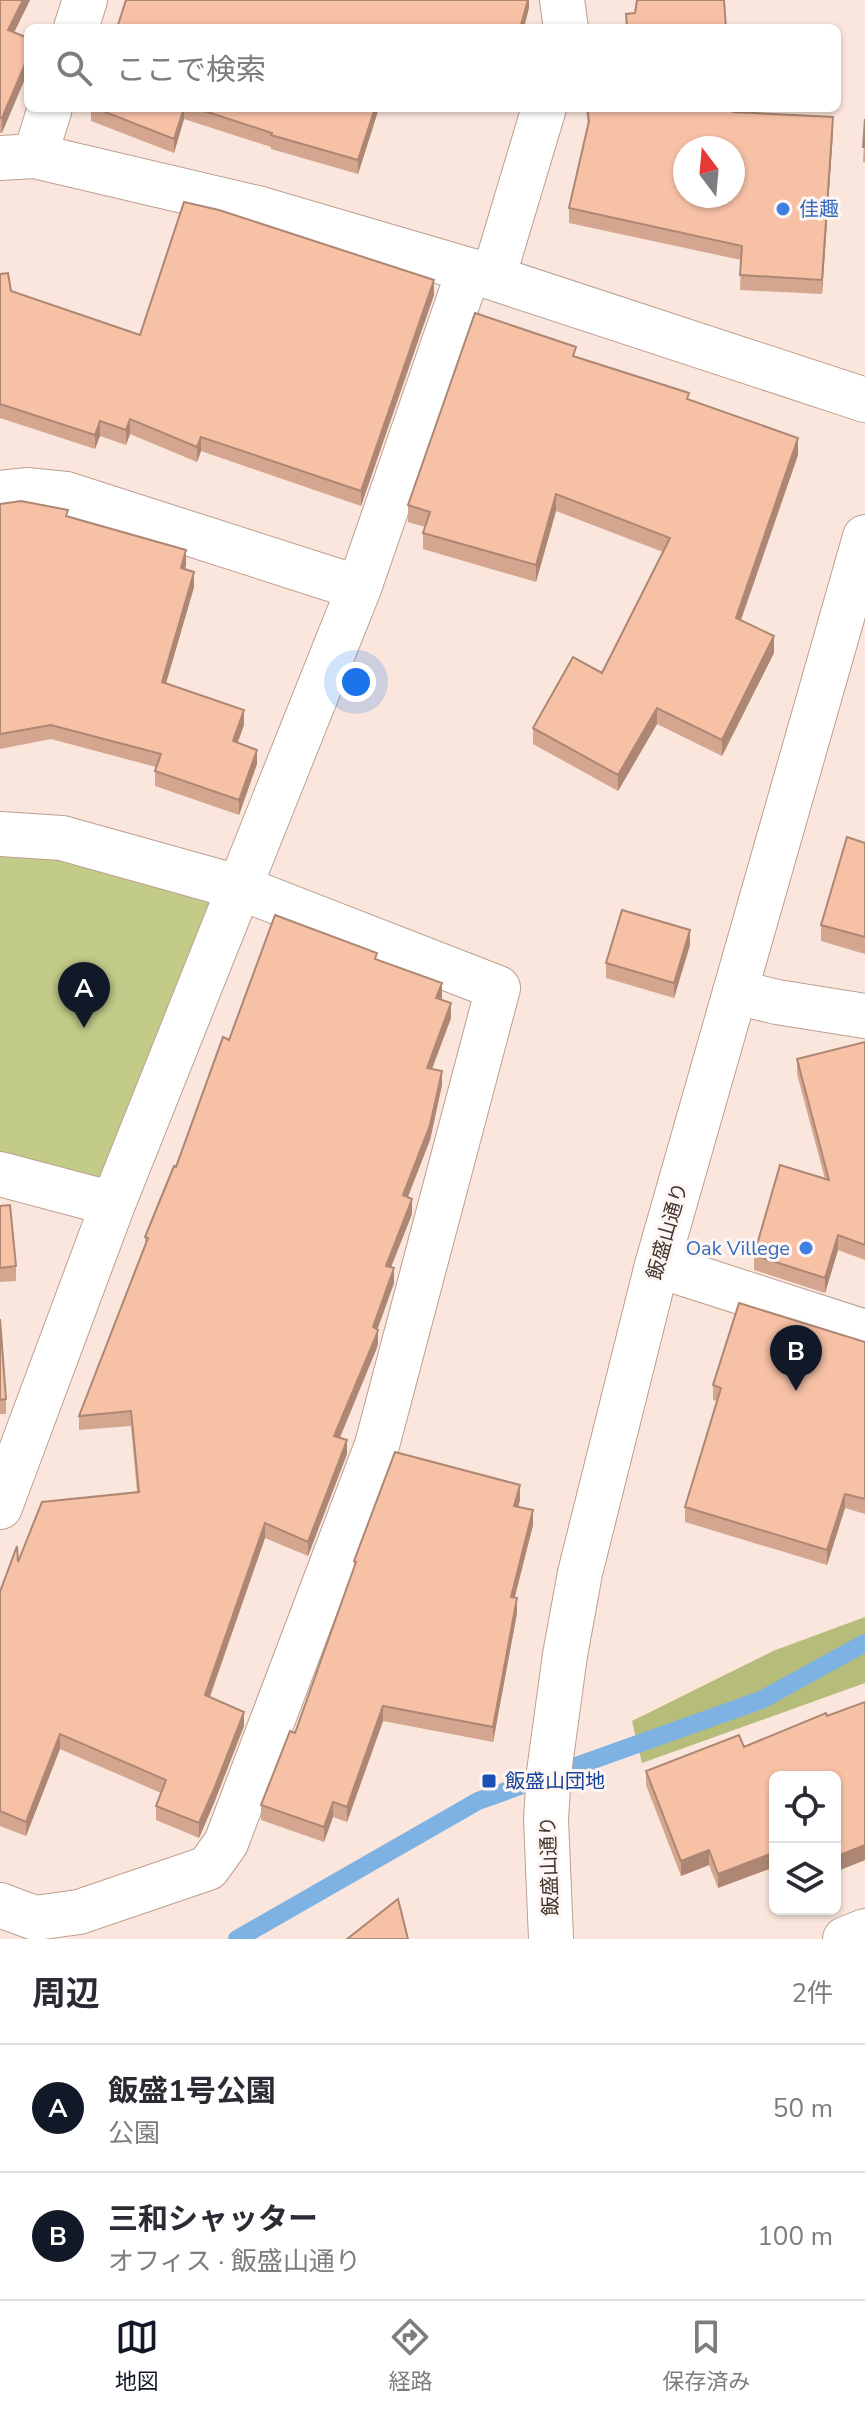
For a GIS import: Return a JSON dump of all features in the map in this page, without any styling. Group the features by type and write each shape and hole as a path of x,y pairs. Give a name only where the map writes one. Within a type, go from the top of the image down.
{"street":[{"path":"77,24 85,0"},
{"path":"562,0 565,24"},
{"path":"47,112 17,157 261,209 481,274 865,400"},
{"path":"2,1496 113,1204 359,588 542,112"},
{"path":"0,493 26,490 66,494 359,588"},
{"name":"飯盛山通り","path":"551,1939 546,1819 565,1655 580,1573 657,1265 865,537"},
{"path":"0,834 62,838 241,888 498,988 377,1445 226,1843 208,1868 79,1912 35,1918 0,1905"},
{"path":"735,992 865,1016"},
{"path":"0,1174 113,1204"},
{"path":"657,1265 865,1332"},
{"path":"845,1939 865,1931"}],"green space":[{"path":"0,848 56,850 221,896 104,1186 0,1160"},
{"path":"865,1617 865,1683 642,1763 632,1721 773,1651"}],"building":[{"path":"0,0 23,0 8,30 24,36 24,66 0,118"},
{"path":"126,0 528,0 521,24 118,24"},
{"path":"637,0 724,0 726,24 627,24 626,14 635,13"},
{"path":"105,112 183,112 174,139"},
{"path":"207,112 374,112 358,160"},
{"path":"588,112 733,112 833,117 822,280 740,275 742,246 569,208 589,121"},
{"path":"184,202 219,210 434,280 361,491 201,437 197,447 130,419 126,430 100,421 95,435 0,404 0,274 8,273 11,291 140,335"},
{"path":"475,313 576,347 573,356 689,393 687,399 798,438 736,618 774,636 722,740 657,708 618,775 533,728 573,657 602,673 670,538 556,494 536,565 423,533 430,512 408,505"},
{"path":"21,501 68,510 66,516 186,550 181,568 194,572 162,682 244,710 233,741 257,750 239,800 155,771 161,754 51,725 0,734 0,504"},
{"path":"847,837 865,843 865,937 821,925"},
{"path":"622,910 690,930 674,983 606,963"},
{"path":"275,915 377,953 375,959 442,983 436,998 451,1003 427,1068 442,1071 430,1125 403,1195 412,1199 386,1266 394,1268 373,1327 378,1330 334,1436 347,1440 308,1542 265,1523 205,1695 244,1712 199,1823 156,1806 166,1780 60,1734 26,1822 0,1811 0,1592 17,1546 18,1562 42,1502 139,1492 131,1411 79,1416 223,1037 229,1040"},
{"path":"865,1042 865,1245 838,1235 825,1278 754,1255 780,1165 829,1180 797,1059"},
{"path":"10,1205 16,1266 0,1268 0,1206"},
{"path":"739,1303 865,1342 865,1499 845,1494 827,1550 685,1507 721,1388 713,1385"},
{"path":"0,1319 6,1399 0,1400"},
{"path":"395,1452 520,1485 514,1506 533,1510 511,1597 517,1598 493,1727 383,1706 347,1807 333,1802 324,1827 261,1805 290,1731 295,1733"},
{"path":"865,1702 865,1845 841,1855 841,1771 769,1771 769,1854 718,1874 709,1850 681,1861 646,1771 739,1735 744,1747 826,1713 827,1716"},
{"path":"398,1899 408,1939 347,1939"}],"waterway":[{"path":"237,1939 478,1801 761,1700 865,1643"}],"place":[{"name":"佳趣","path":"783,209"},
{"name":"飯盛1号公園","path":"84,1028"},
{"name":"Oak Villege","path":"806,1248"},
{"name":"三和シャッター","path":"796,1391"},
{"name":"飯盛山団地","path":"489,1781"}]}
